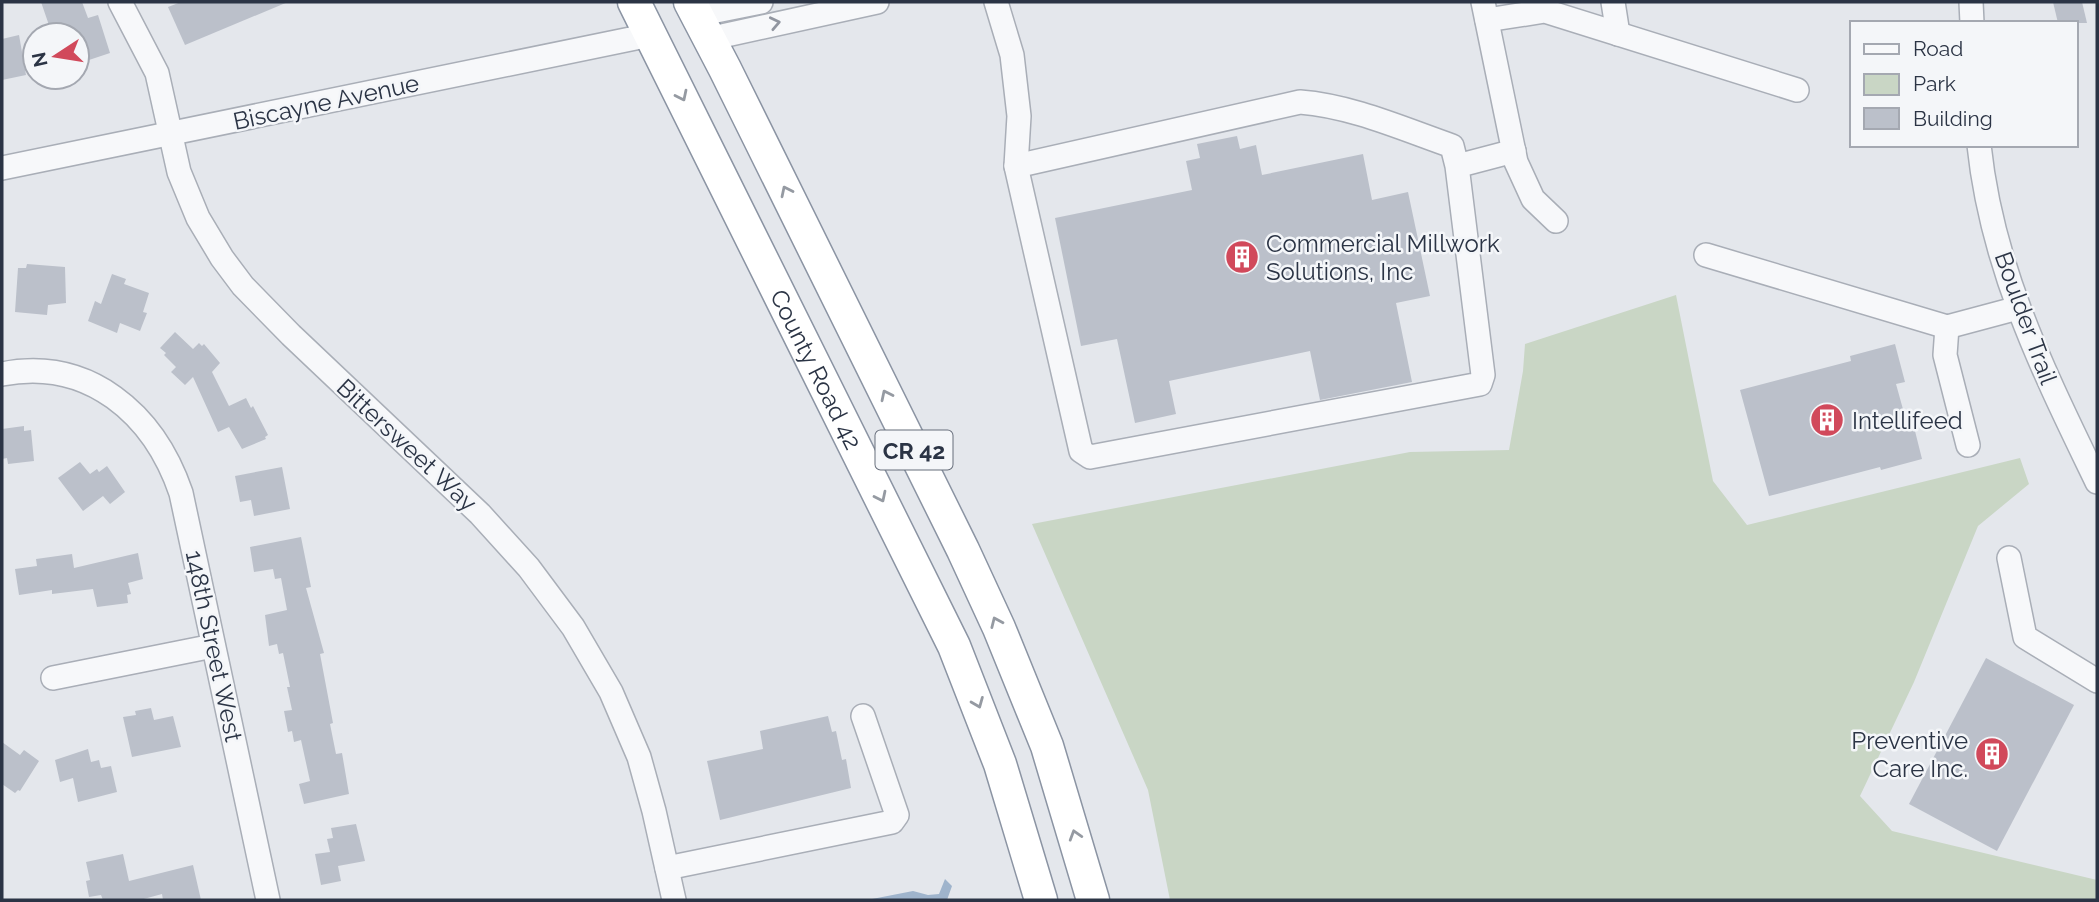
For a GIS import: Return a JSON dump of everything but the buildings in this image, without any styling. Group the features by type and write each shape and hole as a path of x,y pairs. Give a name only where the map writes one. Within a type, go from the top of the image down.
{"highway":[{"name":"County Road 42","path":"634,2 954,646 1000,764 1041,900"},
{"name":"County Road 42","path":"698,18 732,81 999,628 1047,746 1093,900"}],"street":[{"name":"Bittersweet Way","path":"120,2 157,73 179,172 198,218 222,258 243,286 480,514 529,568 573,627 622,715 646,780 674,900"},
{"path":"698,18 761,2"},
{"path":"698,18 877,2"},
{"path":"996,2 1012,55 1020,116 1016,166 1080,451 1090,457 1480,384 1483,375 1457,166 1452,146 1376,119 1318,103 1300,102 1016,166"},
{"path":"1613,2 1618,34"},
{"path":"1970,2 1972,21"},
{"path":"1556,220 1533,199 1516,162 1485,11 1545,11 1797,90"},
{"name":"Biscayne Avenue","path":"2,168 650,35"},
{"name":"Boulder Trail","path":"1979,147 1995,230 2018,308 2038,359 2097,482"},
{"path":"1457,166 1514,151"},
{"path":"1706,255 1947,327 2018,308"},
{"path":"1947,327 1945,355 1968,445"},
{"name":"148th Street West","path":"2,374 16,371 54,372 93,383 128,406 152,433 172,465 181,493 268,900"},
{"path":"2009,558 2025,637 2097,681"},
{"path":"53,678 213,646"},
{"path":"667,868 892,822 897,815 863,716"}],"green space":[{"path":"1676,295 1713,481 1747,525 2020,458 2029,484 1978,526 1914,682 1860,796 1892,831 2097,880 2097,900 1170,900 1148,790 1032,524 1410,452 1509,450 1525,344"}],"water":[{"path":"945,879 952,886 947,900 867,900 913,891 928,895 939,894"}],"place":[{"name":"Commercial Millwork Solutions, Inc","path":"1242,257"},
{"name":"Intellifeed","path":"1827,420"},
{"name":"Preventive Care Inc.","path":"1992,754"}]}
